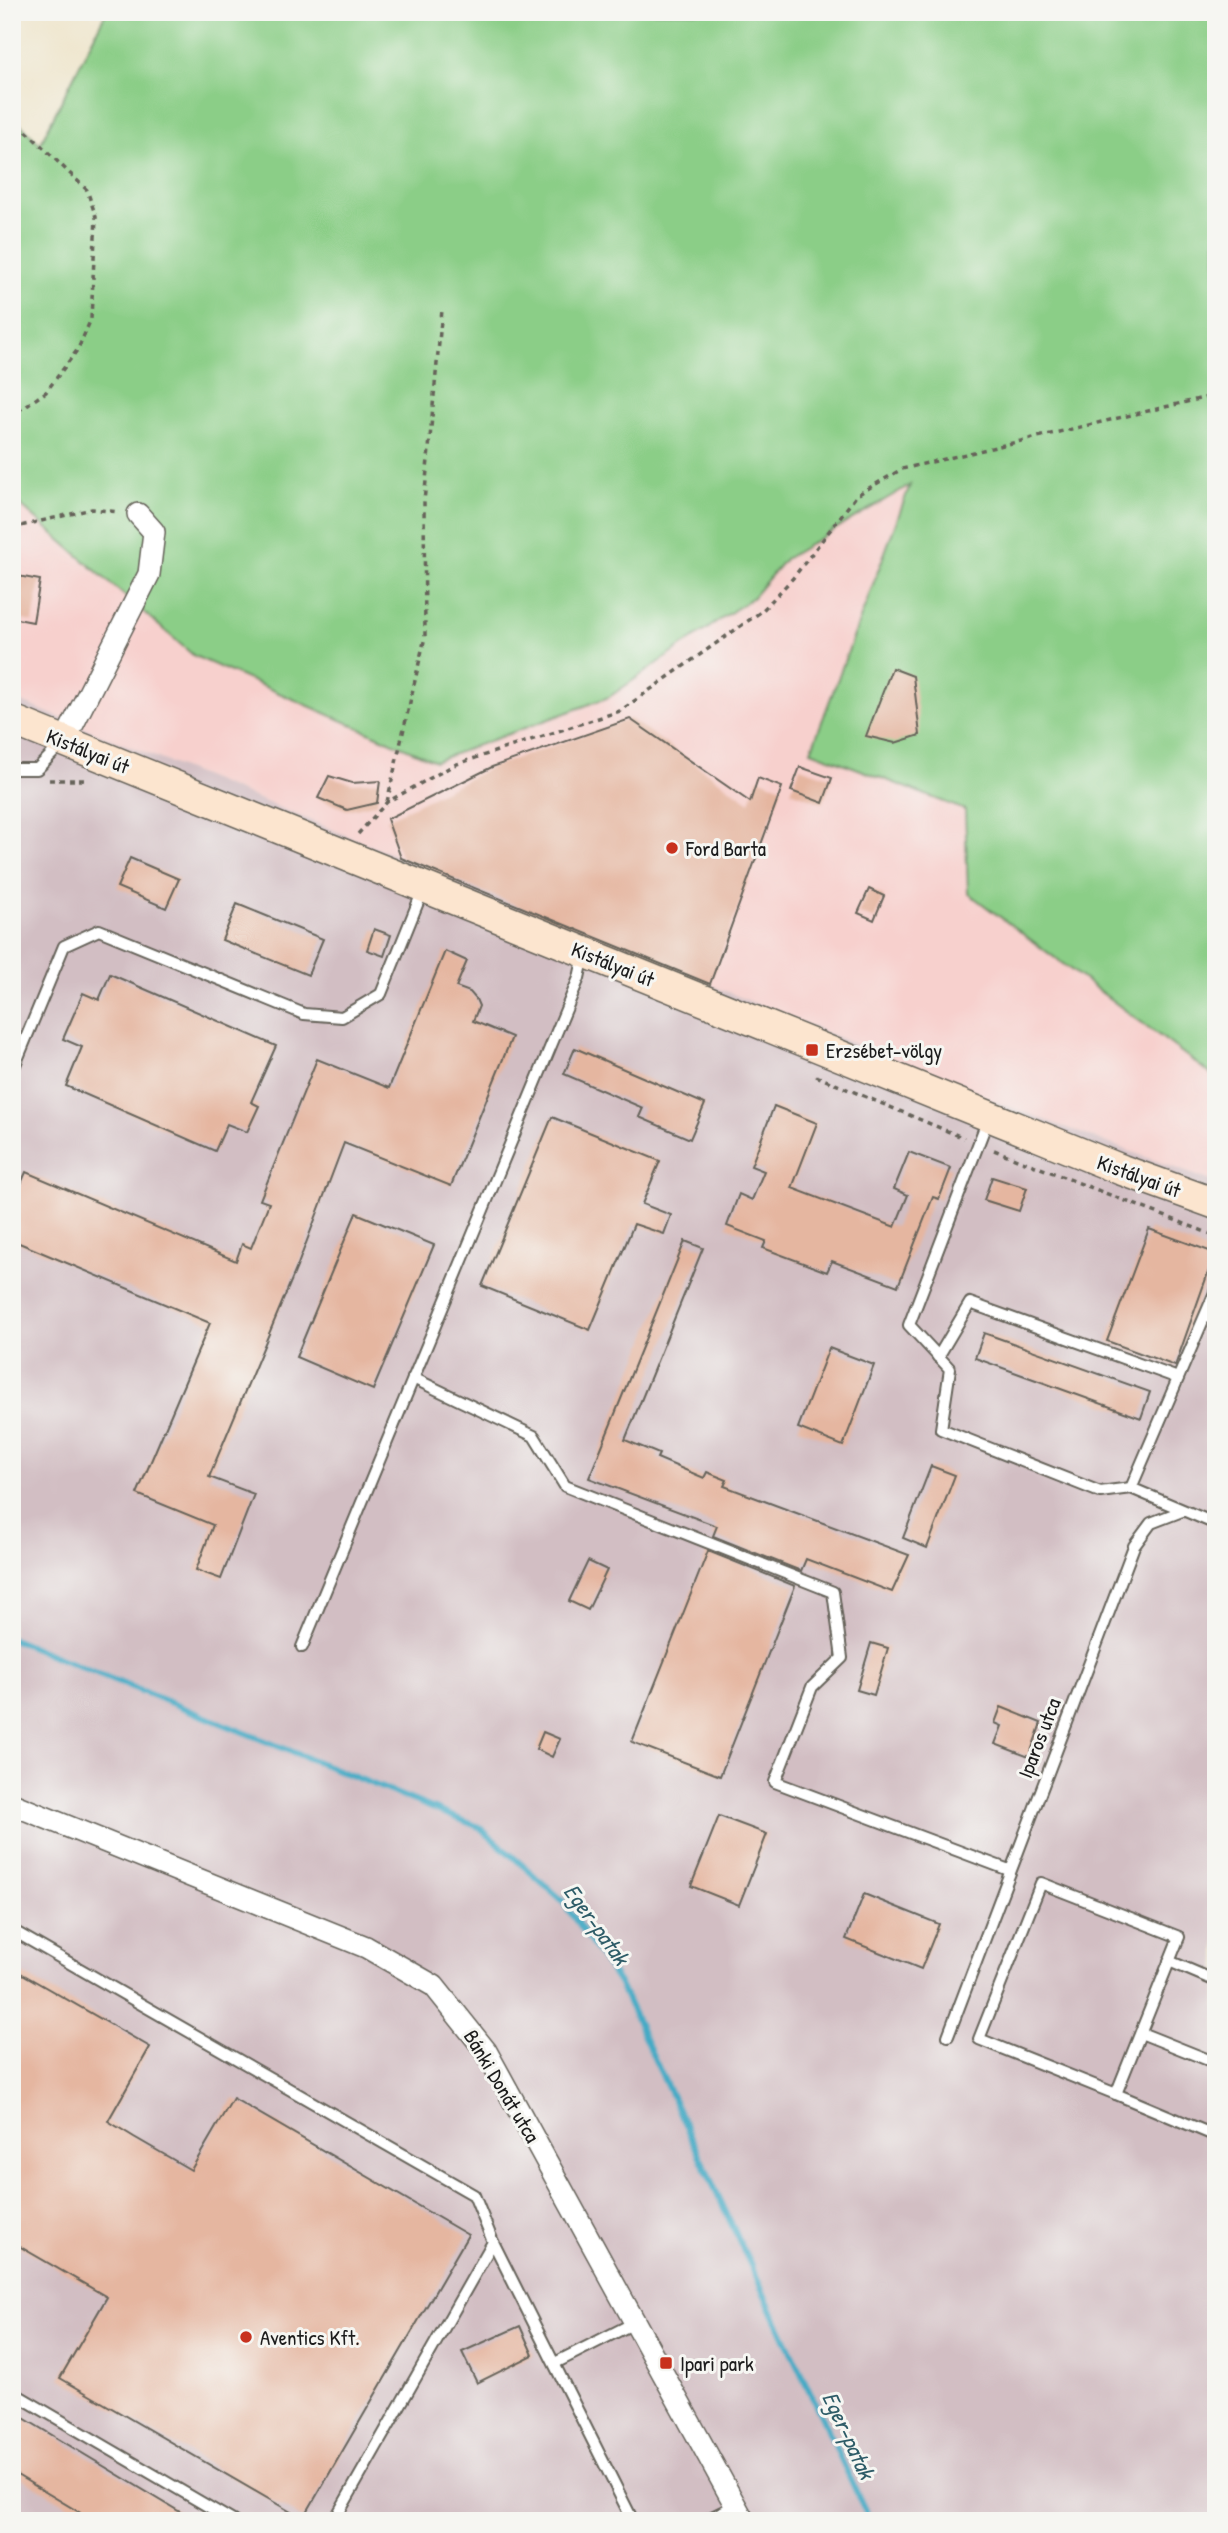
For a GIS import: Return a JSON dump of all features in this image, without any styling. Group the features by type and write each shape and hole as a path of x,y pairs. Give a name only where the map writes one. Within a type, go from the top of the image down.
{"main road":[{"name":"Kistályai út","path":"12,720 989,1117 1216,1204"}],"street":[{"path":"64,741 149,574 154,532 138,514"},
{"name":"Bánki Donát utca","path":"12,1804 366,1947 434,1986 486,2051 637,2321 740,2513"}],"lane":[{"path":"12,769 37,769 64,741"},
{"path":"12,1072 64,946 99,930 304,1014 342,1017 381,994 425,888"},
{"path":"302,1647 579,978 584,953"},
{"path":"989,1117 909,1325 950,1369 941,1429 1101,1492 1131,1488 1216,1524"},
{"path":"1131,1488 1216,1290"},
{"path":"938,1357 970,1303 1178,1378"},
{"path":"413,1378 534,1436 565,1486 833,1592 842,1657 812,1687 775,1782 1009,1870"},
{"name":"Iparos utca","path":"948,2036 1134,1546 1151,1523 1182,1511"},
{"path":"1116,2094 1179,1937 1041,1883 979,2039 1216,2136"},
{"path":"12,1930 474,2195 492,2242 634,2521"},
{"path":"1169,1961 1216,1981"},
{"path":"1140,2033 1216,2063"},
{"path":"334,2521 492,2242"},
{"path":"555,2363 637,2321"},
{"path":"12,2392 233,2521"},
{"path":"704,2521 740,2513"}],"path":[{"path":"12,105 23,128 87,190 96,217 91,319 82,339 46,392 12,415"},
{"path":"387,802 425,636 424,502 442,310"},
{"path":"341,854 387,802 454,765 620,711 762,611 793,578 857,495 902,469 1216,395"},
{"path":"12,528 92,509 138,514"}],"shaded area":[{"path":"911,485 811,751 965,810 968,893 1216,1078 1216,1183 988,1099 12,698 12,498 194,656 753,597 785,559"},
{"path":"12,698 988,1099 1216,1183 1216,2521 12,2521"}],"green space":[{"path":"106,12 1216,12 1216,1078 968,893 965,810 811,751 910,485 785,559 753,597 609,697 435,761 194,656 12,498 12,116 40,144"}],"building":[{"path":"12,575 40,580 33,622 12,618"},
{"path":"892,668 913,676 920,735 895,743 866,736"},
{"path":"630,719 750,802 758,778 782,787 710,984 401,858 387,819 492,767"},
{"path":"800,767 832,778 823,803 791,791"},
{"path":"329,776 352,783 380,781 377,803 347,810 318,798"},
{"path":"130,858 179,879 166,908 117,887"},
{"path":"869,889 884,896 874,920 858,913"},
{"path":"237,904 323,939 308,975 222,940"},
{"path":"374,929 391,935 384,956 367,950"},
{"path":"445,951 467,961 456,987 470,992 476,999 479,1006 473,1021 512,1037 451,1186 344,1143 297,1267 209,1477 254,1494 221,1579 196,1570 213,1525 137,1494 210,1323 12,1240 12,1204 26,1172 236,1261 242,1244 251,1248 269,1203 260,1200 317,1059 389,1088"},
{"path":"110,974 276,1046 251,1102 259,1106 247,1132 227,1124 215,1151 66,1086 82,1047 63,1039 83,993 99,1000"},
{"path":"575,1048 705,1104 690,1139 639,1117 643,1108 564,1074"},
{"path":"774,1106 817,1123 792,1188 895,1227 908,1195 894,1189 909,1152 951,1168 939,1199 933,1197 898,1286 832,1261 827,1272 763,1248 766,1241 727,1226 739,1194 752,1200 764,1171 751,1166"},
{"path":"552,1117 660,1161 642,1204 671,1215 664,1234 634,1224 590,1330 482,1286"},
{"path":"992,1177 1027,1188 1019,1211 984,1200"},
{"path":"356,1213 434,1245 373,1390 296,1357"},
{"path":"1149,1229 1215,1253 1175,1366 1107,1341"},
{"path":"685,1241 703,1248 625,1440 659,1454 657,1458 704,1478 707,1472 727,1480 724,1486 909,1555 892,1592 806,1559 801,1571 713,1536 717,1526 589,1478"},
{"path":"984,1333 1150,1392 1141,1418 975,1358"},
{"path":"829,1348 874,1365 843,1446 798,1428"},
{"path":"931,1466 955,1475 927,1548 903,1538"},
{"path":"708,1551 795,1586 720,1776 632,1742"},
{"path":"588,1561 607,1570 588,1610 569,1601"},
{"path":"871,1643 888,1648 874,1695 857,1690"},
{"path":"1001,1707 1041,1723 1029,1757 995,1744 1002,1726 995,1723"},
{"path":"543,1732 560,1739 552,1757 536,1749"},
{"path":"719,1816 767,1834 739,1905 691,1886"},
{"path":"864,1894 939,1924 921,1969 846,1939"},
{"name":"Aventics Kft.","path":"12,1968 150,2047 108,2121 134,2137 191,2170 233,2098 468,2235 303,2519 60,2378 107,2297 12,2242"},
{"path":"520,2326 533,2355 477,2383 462,2352"},
{"path":"12,2411 195,2521 94,2521 12,2472"}],"waterway":[{"name":"Eger-patak","path":"12,1639 479,1827 561,1899 619,1983 870,2521"}],"place":[{"name":"Ford Barta","path":"672,848"},
{"name":"Erzsébet-völgy","path":"812,1050"},
{"name":"Aventics Kft.","path":"246,2337"},
{"name":"Ipari park","path":"666,2363"}]}
